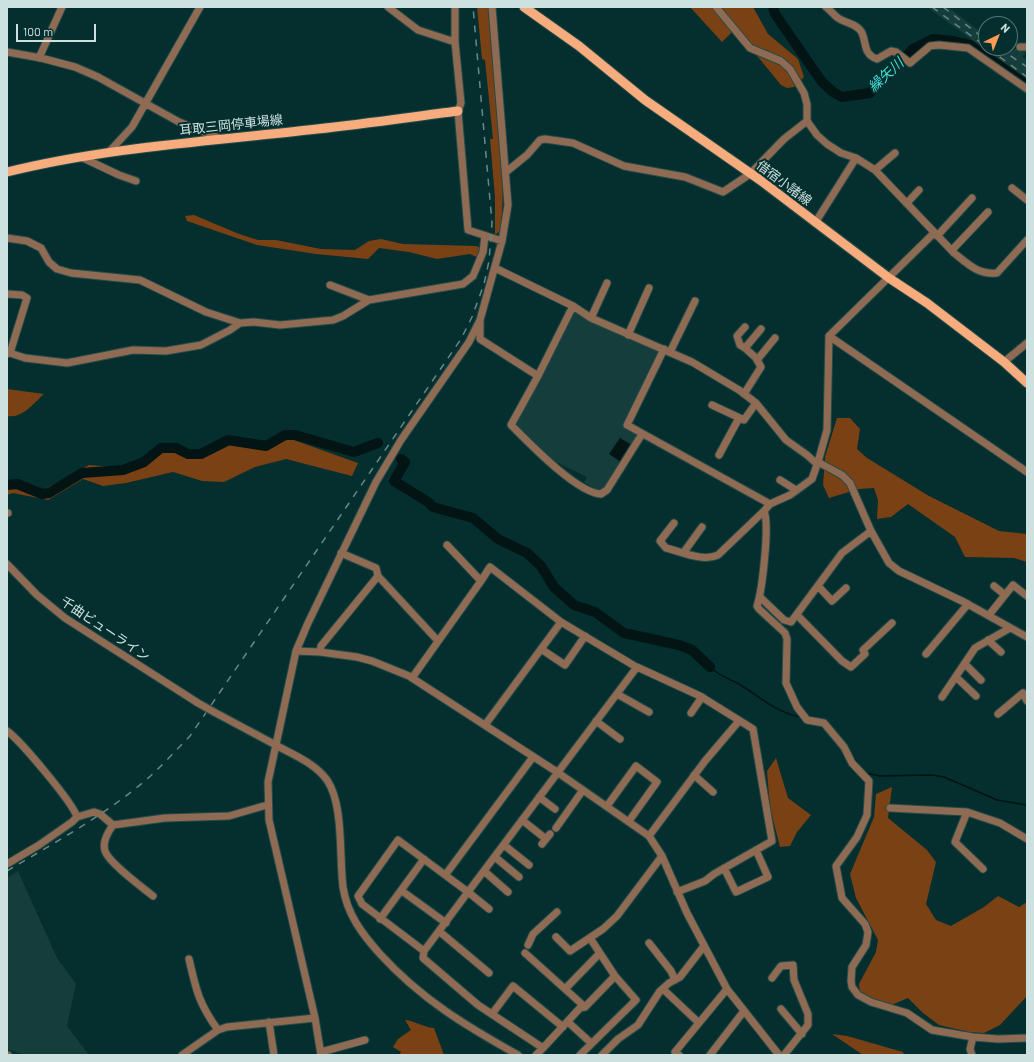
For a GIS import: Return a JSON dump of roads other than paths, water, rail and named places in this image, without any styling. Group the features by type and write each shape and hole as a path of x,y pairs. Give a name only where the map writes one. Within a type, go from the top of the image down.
{"main road":[{"name":"借宿小諸線","path":"524,7 579,46 652,104 750,174 889,278 927,303 1004,362 1027,383"},
{"name":"耳取三岡停車場線","path":"7,172 108,153 220,138 316,130 458,111"}],"street":[{"path":"39,58 62,7"},
{"path":"108,153 132,126 200,7"},
{"path":"388,7 418,30 455,42"},
{"path":"455,7 455,42 461,103 458,111 468,230 502,240"},
{"path":"365,1040 321,1054 274,840 268,805 268,782 296,651 341,553 376,482 401,440 469,342 480,320 502,240 508,205 492,7"},
{"path":"716,7 750,48 781,61 790,69 804,93 808,104 807,121 817,135 841,153 856,158 875,170 952,250 980,272 997,273 1027,240"},
{"path":"826,7 839,18 857,27 862,32 867,53 876,59 891,51 902,57 910,64 930,46 939,45 968,48 1027,89"},
{"path":"7,52 75,67 98,77 179,122 220,138"},
{"path":"506,172 527,156 540,140 545,140 573,143 624,166 685,177 723,192 750,174 784,138 807,121"},
{"path":"875,170 894,153"},
{"path":"81,157 119,175 136,180"},
{"path":"815,223 856,158"},
{"path":"1012,188 1027,200"},
{"path":"907,203 919,190"},
{"path":"674,523 660,541 666,548 703,557 718,555 770,504 796,490 812,479 827,430 829,336 834,329 936,234 972,198"},
{"path":"952,250 988,212"},
{"path":"7,238 27,241 41,248 49,262 57,269 71,273 140,280 206,312 240,323 254,322 280,326 333,320 369,300 463,284 473,276 482,252 485,236"},
{"path":"495,268 573,306 591,318 692,362 744,394 756,403 786,440 817,463 842,475 850,483 871,531 889,563 899,571 968,604 1027,637"},
{"path":"591,318 607,283"},
{"path":"330,285 369,300"},
{"path":"628,335 649,288"},
{"path":"7,294 22,295 27,298 9,353 25,358 67,363 133,350 166,351 201,345 240,323"},
{"path":"695,301 627,425 770,504"},
{"path":"573,306 538,376 511,425 547,461 590,492 601,494 607,490 642,434"},
{"path":"480,320 480,339 538,376"},
{"path":"744,394 761,367 757,360 740,345 737,336 745,327"},
{"path":"745,348 762,329"},
{"path":"829,336 1027,472"},
{"path":"757,360 775,338"},
{"path":"1004,362 1027,343"},
{"path":"712,405 744,420 756,403"},
{"path":"719,455 739,418"},
{"path":"780,480 796,490"},
{"path":"764,511 765,550 760,597 757,606 785,634 787,639 786,683 797,707 807,720 824,723 844,747 852,763 869,781 867,816 857,837 836,866 842,898 865,924 868,932 866,945 852,967 852,987 858,995 871,1002 907,1013 932,1030 998,1040 1027,1038"},
{"path":"684,552 702,527"},
{"path":"760,597 784,620 791,622 798,616 842,553 871,531"},
{"path":"447,545 481,582"},
{"path":"341,553 376,568 378,576 438,641"},
{"name":"千曲ビューライン","path":"7,564 37,595 65,618 198,703 275,745"},
{"path":"412,678 481,582 490,567 561,622 638,668 702,697 753,729 772,841 705,880 677,892"},
{"path":"320,652 321,646 378,576"},
{"path":"989,615 1014,585 1027,596"},
{"path":"994,586 1005,595"},
{"path":"819,587 832,601 846,588"},
{"path":"926,654 968,604"},
{"path":"798,616 851,667 864,654 862,650 892,623"},
{"path":"485,725 561,622"},
{"path":"942,697 975,648 1010,628"},
{"path":"542,649 565,665 585,636"},
{"path":"988,640 1001,652"},
{"path":"296,651 320,652 372,661 412,678 557,772 649,836 662,856 677,892 727,989 778,1055"},
{"path":"965,664 981,680"},
{"path":"543,1048 492,1014 423,958 424,951 440,932 557,772 638,668"},
{"path":"956,677 976,696"},
{"path":"998,714 1023,693 1027,701"},
{"path":"617,694 649,712"},
{"path":"690,713 702,697"},
{"path":"596,721 620,739"},
{"path":"649,836 694,775 739,721"},
{"path":"7,731 18,740 75,809 77,817"},
{"path":"275,745 318,770 328,781 334,797 339,824 343,887 351,915 361,933 410,984 435,1005 462,1024 518,1055"},
{"path":"446,874 533,757"},
{"path":"607,806 636,766 657,782 629,821"},
{"path":"694,775 714,792"},
{"path":"556,828 583,790"},
{"path":"539,797 555,809"},
{"path":"7,864 39,845 77,817 94,812 100,814 113,825 165,818 229,816 268,805"},
{"path":"890,808 967,812 1000,822 1027,839"},
{"path":"967,812 955,842 983,870"},
{"path":"522,820 546,839"},
{"path":"113,825 106,836 105,851 112,861 153,896"},
{"path":"424,951 380,919 362,904 358,896 398,840 446,874 489,909"},
{"path":"504,845 529,865"},
{"path":"724,868 736,892 768,877 756,850"},
{"path":"556,937 570,951 603,929 616,916 662,856"},
{"path":"495,857 519,877"},
{"path":"380,919 424,859"},
{"path":"484,871 508,892"},
{"path":"402,891 446,923"},
{"path":"528,945 533,934 557,912"},
{"path":"440,932 489,973"},
{"path":"590,938 599,954 615,976 647,1010"},
{"path":"649,943 671,971 674,980"},
{"path":"602,1055 618,1039 638,1025 663,989 680,977 704,946"},
{"path":"525,953 585,1007"},
{"path":"565,989 599,954"},
{"path":"189,959 196,992 204,1012 218,1030"},
{"path":"772,978 781,966 793,965 794,980 808,1014 808,1025 784,1055"},
{"path":"536,1055 580,1008 585,1007 615,976"},
{"path":"492,1014 513,986 592,1043"},
{"path":"663,989 699,1023"},
{"path":"679,1055 675,1052 727,989"},
{"path":"580,1055 636,1000"},
{"path":"781,1009 802,1034"},
{"path":"710,1055 744,1011"},
{"path":"182,1055 218,1030 269,1022 314,1018"},
{"path":"269,1022 274,1055"},
{"path":"972,1055 970,1049 973,1037"}],"waterway":[{"name":"繰矢川","path":"773,7 775,14 822,82 833,92 842,97 870,93 913,49 933,39 953,41 970,45 1027,85"},
{"path":"7,485 17,484 42,494 49,493 82,473 123,470 144,462 161,448 176,448 188,454 201,454 228,440 266,446 285,435 295,435 354,452 378,443"},
{"path":"401,459 405,462 394,481 428,502 433,507 473,518 498,539 527,553 541,566 554,587 574,605 595,612 624,633 679,645 692,650 710,667"},
{"path":"710,667 720,675 739,684 768,704 784,712 800,717"},
{"path":"853,757 858,764"},
{"path":"866,773 880,776 932,775 944,777 997,800 1027,805"}],"railway":[{"path":"7,871 97,817 114,805 153,774 190,736 461,339 472,317 484,284 489,261 492,223 473,7"},
{"path":"932,7 1027,77"},
{"path":"943,7 978,34"},
{"path":"1011,56 1027,67"}]}
